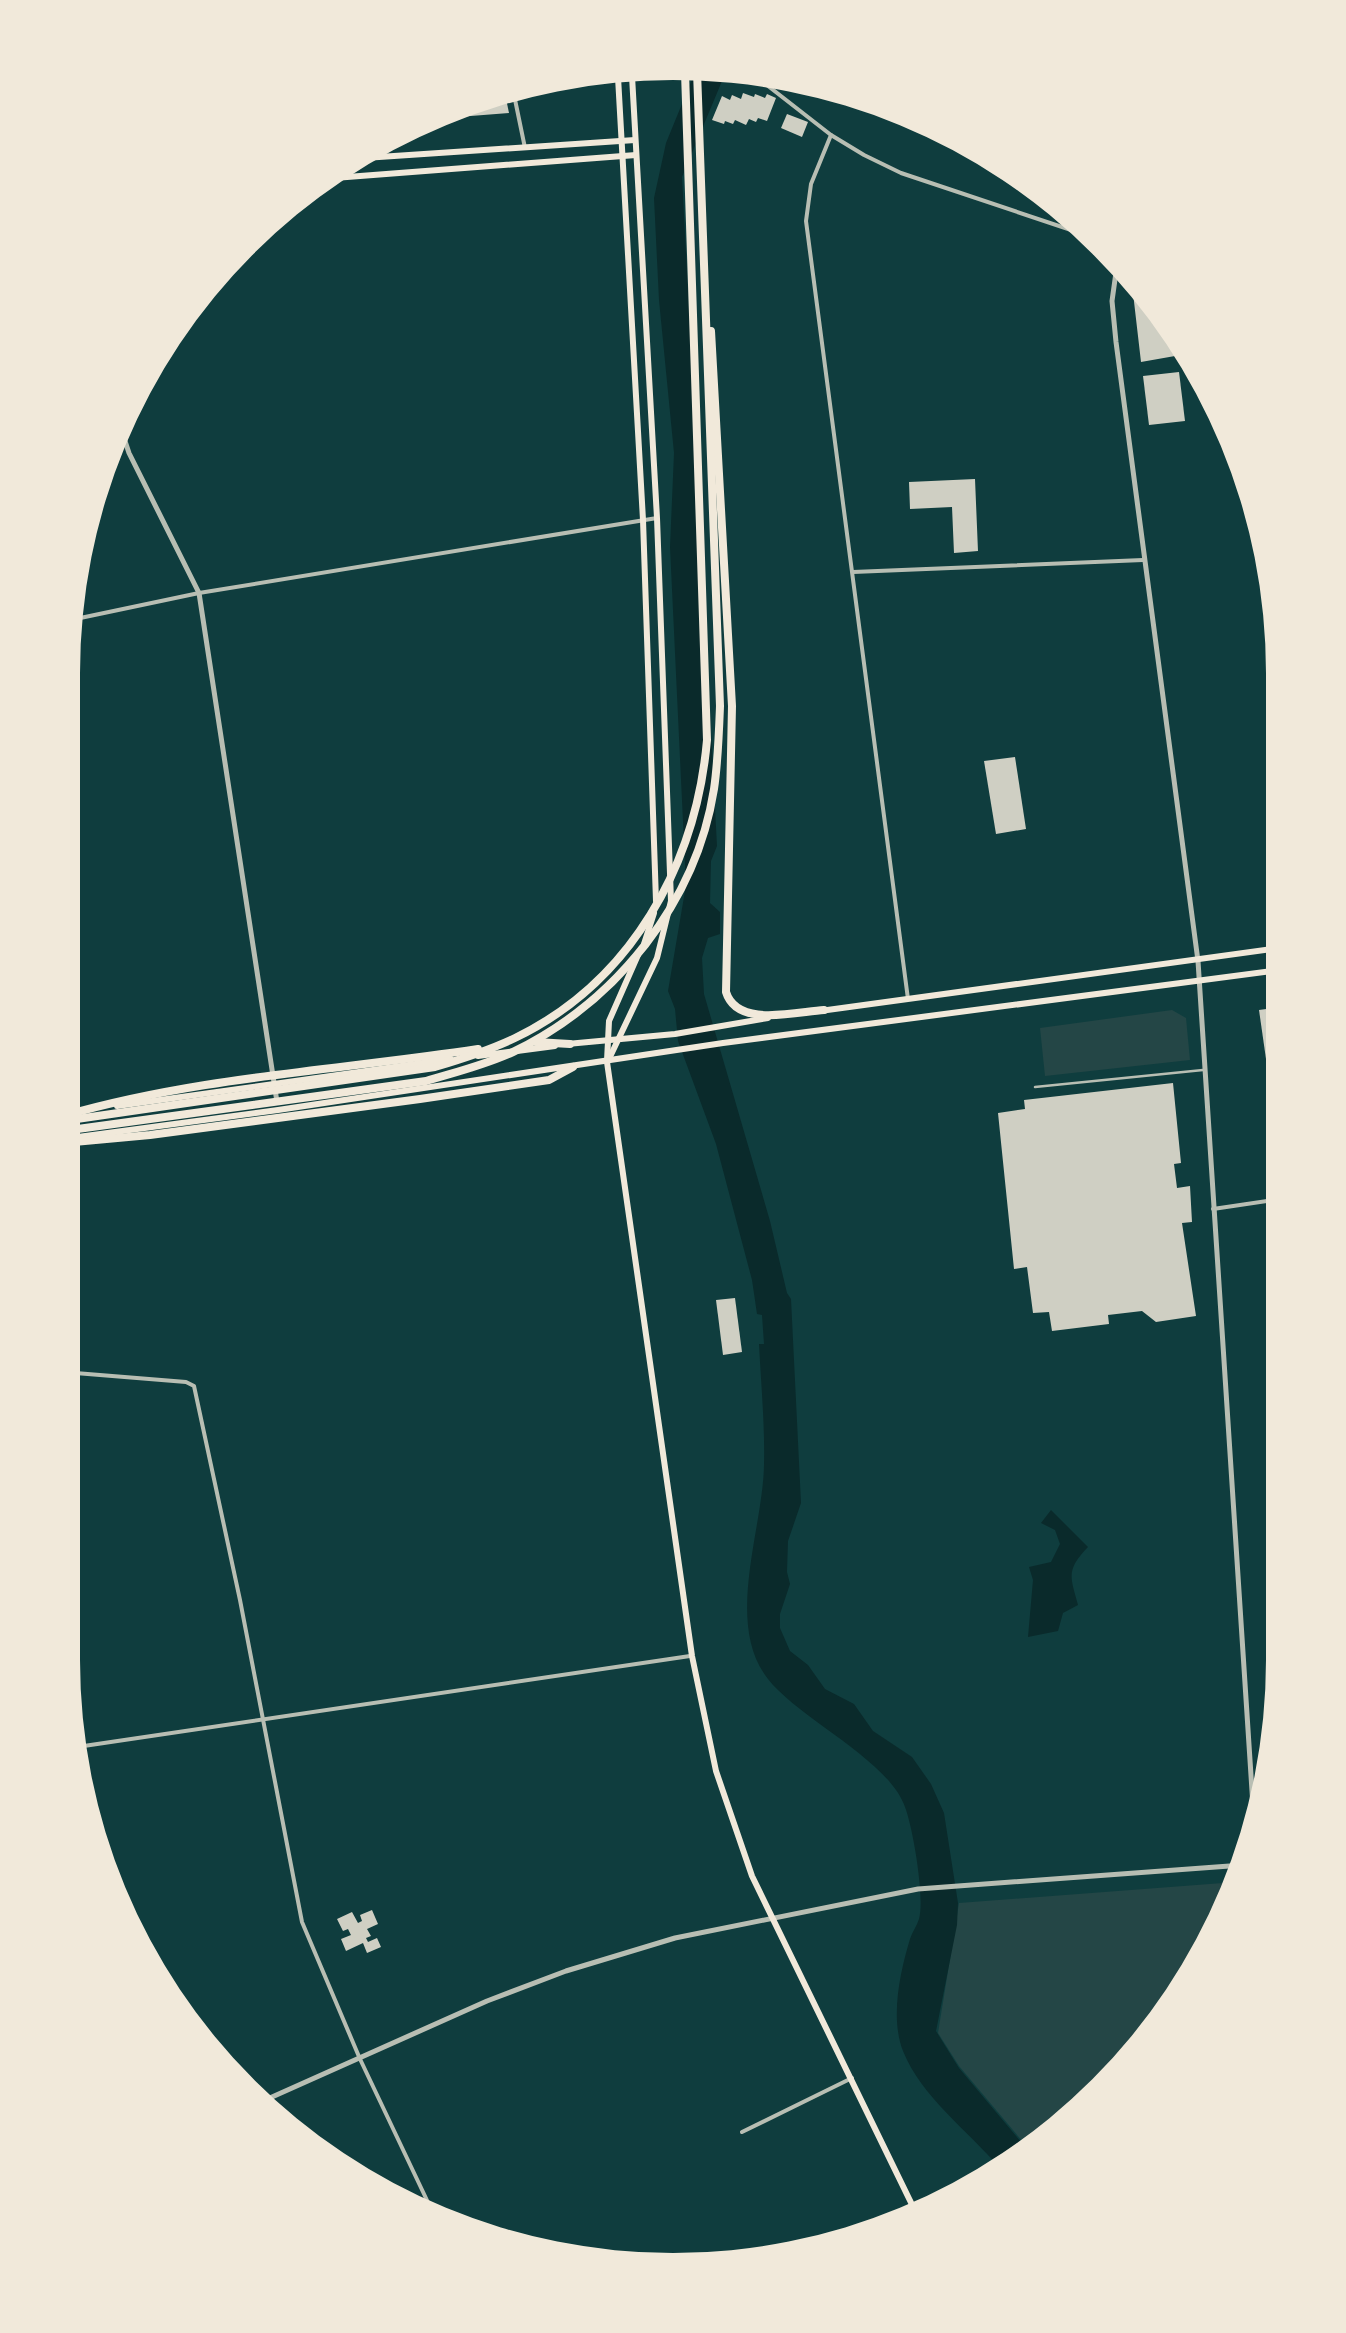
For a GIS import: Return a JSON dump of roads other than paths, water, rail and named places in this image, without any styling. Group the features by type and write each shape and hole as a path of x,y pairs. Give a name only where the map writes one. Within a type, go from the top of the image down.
{"highway":[{"path":"80,1114 435,1067 488,1049 533,1028 600,978 626,951 665,894 692,829 707,740 685,80"},
{"path":"80,1129 426,1081 483,1064 540,1037 593,1000 652,936 677,897 693,863 714,790 718,742 697,81"},
{"path":"704,277 710,313 730,653 726,992 738,1012 824,1010"},
{"path":"80,1112 136,1097 515,1043 570,1044"},
{"path":"80,1139 218,1126 548,1080 573,1067"}],"main road":[{"path":"607,1062 657,958 671,901 657,518 632,81"},
{"path":"618,83 643,520 657,897 644,944 609,1021 607,1062 692,1656 716,1771 734,1828 771,1917 911,2203"},
{"path":"381,157 635,140"},
{"path":"349,177 636,156"},
{"path":"80,1113 1266,950"},
{"path":"80,1139 722,1043 1266,972"}],"street":[{"path":"771,88 831,135 901,173 1065,228"},
{"path":"515,101 525,148"},
{"path":"831,135 811,184 806,221 908,999"},
{"path":"1115,278 1112,301 1116,342 1198,962 1252,1789"},
{"path":"126,444 199,593 278,1110"},
{"path":"83,617 199,593 657,518"},
{"path":"852,572 1144,560"},
{"path":"1213,1209 1266,1202"},
{"path":"80,1373 186,1382 196,1391 302,1922 360,2059 426,2199"},
{"path":"86,1746 692,1656"},
{"path":"272,2097 472,2008 566,1971 675,1938 956,1885 1229,1866"},
{"path":"742,2132 852,2078"}],"lane":[{"path":"1036,1087 1204,1070"}]}
